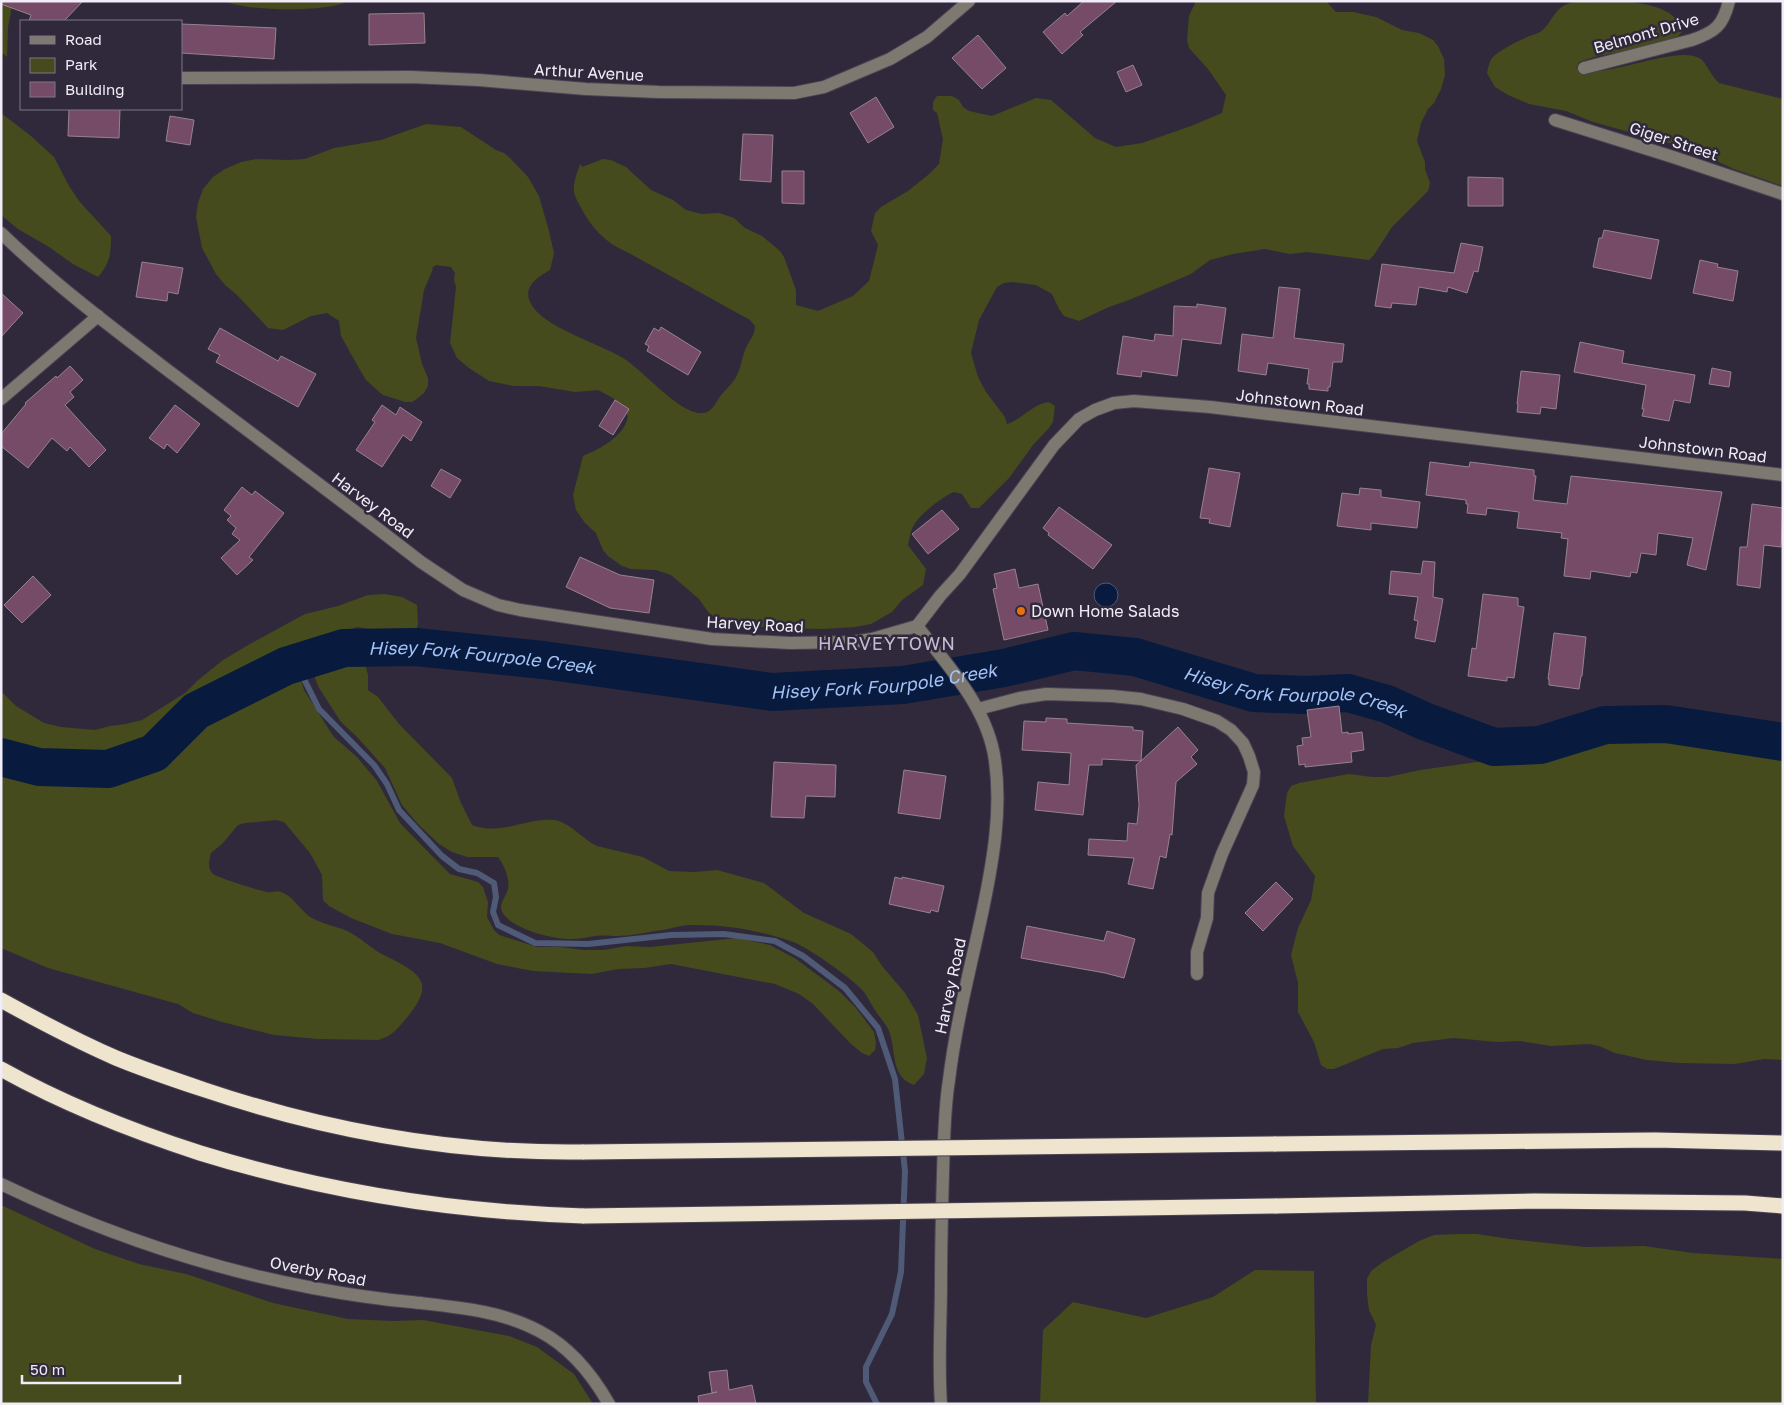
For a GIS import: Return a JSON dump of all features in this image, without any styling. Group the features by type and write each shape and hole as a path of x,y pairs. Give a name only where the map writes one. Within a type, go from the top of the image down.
{"highway":[{"path":"1,1000 49,1026 117,1058 258,1108 331,1126 404,1140 511,1152 1655,1140 1783,1143"},
{"path":"1,1069 88,1112 159,1140 232,1163 306,1182 382,1198 455,1208 530,1214 584,1216 1534,1201 1745,1203 1783,1206"}],"street":[{"name":"Arthur Avenue","path":"182,78 411,77 479,80 605,90 794,93 824,87 890,59 926,37 969,1"},
{"name":"Belmont Drive","path":"1584,68 1706,35 1717,28 1723,20 1728,1"},
{"name":"Giger Street","path":"1555,120 1783,194"},
{"name":"Harvey Road","path":"1,233 26,257 98,316 421,562 444,579 481,598 498,605 537,613 695,636 753,642 852,642 872,639 917,626 943,658 978,708 989,732 998,788 996,831 989,879 948,1080 941,1251 941,1404"},
{"path":"1,399 98,316"},
{"name":"Johnstown Road","path":"917,626 960,574 1054,445 1079,419 1095,410 1114,403 1134,401 1210,407 1783,475"},
{"path":"978,708 1013,699 1046,694 1141,699 1202,715 1231,730 1243,743 1254,772 1253,785 1222,854 1208,894 1207,918 1197,952 1197,974"},
{"name":"Overby Road","path":"1,1184 104,1228 190,1257 247,1273 295,1285 348,1295 456,1308 516,1321 539,1331 564,1347 585,1368 610,1404"}],"green space":[{"path":"1,1 13,1 8,27 7,57 1,52"},
{"path":"223,1 348,1 338,5 305,9 267,9"},
{"path":"1196,1 1326,1 1336,12 1353,12 1376,17 1402,30 1419,33 1433,40 1444,59 1445,75 1434,103 1428,109 1421,123 1417,141 1430,183 1428,191 1392,227 1369,260 1307,252 1290,254 1265,249 1233,254 1210,260 1191,274 1079,321 1064,316 1052,294 1036,285 1012,282 1004,283 997,287 979,320 971,353 978,377 986,392 1005,417 1007,424 1043,403 1049,402 1055,406 1053,422 1033,445 1009,478 979,508 971,508 962,494 954,492 921,516 913,527 908,545 926,569 923,585 902,600 892,612 871,624 823,629 775,628 721,622 708,612 699,599 671,575 656,570 631,569 622,566 608,556 603,550 596,533 585,523 576,510 573,495 583,456 604,446 617,436 626,423 628,416 613,398 598,390 575,392 539,386 514,386 489,381 457,358 450,343 456,287 455,273 451,267 436,265 432,268 424,290 416,338 422,364 428,378 428,386 418,398 412,402 405,402 383,395 366,380 341,336 339,321 327,313 311,316 283,330 268,328 225,285 216,274 202,248 196,217 198,203 203,189 213,177 225,169 241,162 256,159 305,159 334,148 381,140 426,124 461,127 510,158 528,177 539,196 554,253 550,270 537,279 528,291 530,302 536,311 558,327 623,358 673,400 694,412 703,413 712,408 736,378 755,326 750,320 605,239 584,214 575,195 575,181 580,164 582,167 603,159 611,160 626,167 651,190 673,200 686,210 702,214 719,213 734,218 745,228 762,236 780,251 796,290 796,305 818,311 853,296 869,281 878,245 871,231 875,213 881,207 908,191 939,164 943,139 937,113 933,110 933,102 937,96 952,96 959,100 963,107 969,111 992,116 1036,98 1051,100 1095,138 1116,147 1142,143 1222,113 1226,95 1208,69 1189,48 1187,40 1189,16"},
{"path":"1575,2 1632,2 1664,10 1679,23 1682,32 1676,38 1653,45 1579,62 1576,68 1590,71 1603,70 1665,57 1692,56 1701,59 1719,83 1783,99 1783,186 1734,169 1690,149 1593,122 1566,111 1529,104 1495,87 1487,73 1491,60 1498,52 1540,32 1548,25 1560,8 1565,5"},
{"path":"1,113 54,157 79,201 111,236 109,258 98,277 73,264 18,229 1,215"},
{"path":"385,594 402,597 417,605 418,624 416,631 394,634 358,627 311,639 197,694 175,717 128,747 107,756 99,757 69,752 45,755 30,754 1,747 1,691 16,706 44,723 61,727 95,730 142,720 185,693 223,660 305,614 338,606 368,595"},
{"path":"343,655 358,658 365,663 368,675 368,690 378,697 399,724 452,778 461,803 472,825 493,829 533,821 560,821 597,846 643,857 669,871 694,872 717,870 764,883 804,913 851,934 873,952 882,966 905,993 918,1015 927,1058 924,1074 914,1085 900,1075 887,1027 864,992 830,964 793,942 741,929 702,925 627,936 565,939 527,930 511,921 501,909 508,889 508,880 498,857 467,857 452,852 439,844 417,823 402,805 385,768 341,722 319,688 313,673 314,666"},
{"path":"286,675 300,676 304,690 334,737 357,757 377,781 400,823 450,874 478,882 483,887 488,902 487,917 499,935 537,947 584,950 604,950 627,946 650,947 737,938 770,945 796,959 839,991 856,1008 874,1032 875,1050 869,1056 862,1053 813,1004 799,994 775,984 671,964 618,969 592,974 533,971 497,964 440,943 392,934 351,918 329,906 323,900 322,875 310,853 284,822 276,820 238,825 223,843 211,853 209,864 211,872 222,878 256,889 269,892 279,891 293,900 310,917 350,932 416,974 422,984 419,1000 412,1012 402,1023 383,1039 317,1039 274,1035 193,1013 178,1004 48,968 1,948 1,765 17,772 40,777 76,774 99,776 122,774 151,763 183,741 206,718 228,703 243,687"},
{"path":"1662,730 1783,754 1783,1060 1764,1059 1735,1064 1679,1063 1647,1060 1615,1053 1590,1044 1551,1046 1519,1041 1497,1042 1454,1038 1383,1049 1334,1069 1327,1069 1321,1065 1314,1042 1298,1012 1298,983 1291,955 1298,928 1311,900 1315,876 1293,846 1284,816 1287,793 1291,786 1349,774 1388,777 1420,770 1484,761 1502,764 1519,763 1580,742"},
{"path":"1,1205 95,1249 139,1264 186,1274 273,1303 348,1319 423,1320 509,1336 537,1347 574,1374 593,1404 1,1404"},
{"path":"1477,1234 1585,1247 1644,1246 1693,1253 1783,1259 1783,1404 1368,1404 1371,1345 1376,1325 1369,1310 1367,1294 1367,1279 1371,1271 1419,1241 1434,1235"},
{"path":"1255,1270 1314,1271 1316,1404 1040,1404 1043,1330 1073,1302 1146,1318 1213,1297"}],"water":[{"path":"1106,583 1111,584 1117,590 1117,600 1111,606 1106,607 1101,606 1095,600 1094,595 1095,590 1101,584"}],"building":[{"path":"1,1 83,1 65,20 29,20 31,15 1,4"},
{"path":"1084,1 1117,1 1080,32 1083,35 1062,54 1043,32 1065,13 1067,16"},
{"path":"424,13 425,43 369,45 369,14"},
{"path":"182,24 276,28 274,59 182,53"},
{"path":"978,35 1006,68 982,89 952,58"},
{"path":"1133,65 1142,85 1126,92 1117,72"},
{"path":"876,97 894,127 868,143 850,113"},
{"path":"69,110 120,110 119,138 68,136"},
{"path":"170,116 194,120 190,145 166,141"},
{"path":"743,134 773,135 771,182 740,180"},
{"path":"782,171 804,171 804,204 782,203"},
{"path":"1468,177 1503,178 1503,206 1468,206"},
{"path":"1604,230 1659,240 1651,279 1593,267 1599,238 1602,238"},
{"path":"1461,243 1483,247 1478,272 1474,271 1467,293 1448,287 1447,292 1419,287 1416,305 1392,303 1391,308 1375,306 1382,264 1454,273"},
{"path":"1700,260 1718,264 1717,267 1738,271 1733,301 1693,293"},
{"path":"142,262 183,268 178,294 168,292 167,301 136,297"},
{"path":"1279,287 1300,289 1294,338 1344,344 1342,362 1333,362 1328,391 1309,389 1309,384 1307,384 1309,369 1268,363 1266,375 1238,371 1242,334 1273,338"},
{"path":"1,293 23,313 1,337"},
{"path":"1197,304 1226,308 1221,344 1182,339 1177,376 1142,371 1141,377 1117,374 1123,336 1154,341 1155,334 1173,336 1174,306 1197,307"},
{"path":"661,327 701,352 688,375 647,351 649,346 645,344 654,328 659,331"},
{"path":"220,328 278,361 281,356 316,374 298,407 216,362 220,355 208,349"},
{"path":"1580,342 1624,351 1622,363 1695,375 1690,403 1674,400 1669,421 1642,416 1646,385 1574,372"},
{"path":"70,366 83,380 70,392 74,397 65,405 106,450 89,467 70,447 67,451 52,438 28,468 1,446 1,434 25,403"},
{"path":"1712,368 1731,372 1729,387 1709,384"},
{"path":"1521,371 1560,375 1556,409 1541,407 1540,414 1517,412"},
{"path":"615,400 629,409 613,435 599,426"},
{"path":"175,405 200,424 177,453 167,444 164,449 149,438"},
{"path":"382,405 396,415 400,407 422,422 411,441 403,435 382,467 356,450 375,422 372,420"},
{"path":"1430,462 1469,467 1470,462 1534,470 1534,476 1536,476 1533,500 1567,504 1571,476 1722,492 1706,570 1687,565 1693,538 1658,533 1656,555 1641,553 1637,573 1631,572 1630,577 1591,571 1590,579 1564,576 1568,539 1561,538 1562,533 1517,528 1519,512 1487,508 1486,515 1467,513 1468,504 1466,504 1466,500 1426,495"},
{"path":"1209,468 1240,473 1230,527 1209,523 1210,519 1200,518"},
{"path":"441,469 461,480 450,498 431,486"},
{"path":"242,487 252,495 255,491 284,513 249,557 253,560 237,575 221,558 240,540 232,534 236,528 227,520 231,516 224,510"},
{"path":"1360,488 1381,490 1381,497 1420,502 1417,528 1371,523 1371,530 1337,526 1342,493 1359,495"},
{"path":"1752,504 1783,508 1781,547 1764,545 1760,588 1737,585 1740,547 1747,547"},
{"path":"1059,507 1112,545 1093,569 1048,535 1049,533 1043,528"},
{"path":"942,510 959,529 928,554 912,534"},
{"path":"580,557 620,575 654,580 649,613 610,608 566,587"},
{"path":"1423,561 1435,562 1433,597 1443,599 1435,642 1415,638 1418,621 1414,620 1418,597 1389,594 1391,571 1421,574"},
{"name":"Down Home Salads","path":"1015,569 1019,588 1038,584 1048,630 1004,640 993,589 997,588 994,574"},
{"path":"33,576 51,595 22,623 4,605"},
{"path":"1483,594 1518,598 1518,606 1524,607 1514,678 1507,677 1507,681 1468,676 1472,648 1476,649"},
{"path":"1554,633 1586,637 1579,689 1549,685 1548,679"},
{"path":"1339,706 1342,733 1362,732 1364,750 1351,752 1352,762 1305,767 1305,764 1299,765 1297,746 1303,745 1302,738 1311,737 1307,710"},
{"path":"1046,718 1067,719 1067,723 1133,727 1133,730 1143,731 1141,761 1102,759 1102,765 1089,765 1083,815 1035,810 1038,782 1069,785 1071,753 1022,750 1024,721 1046,722"},
{"path":"1178,727 1198,750 1191,757 1197,764 1176,782 1172,835 1170,834 1166,858 1160,856 1153,889 1128,884 1134,858 1088,855 1089,839 1127,841 1128,823 1137,824 1139,805 1136,765"},
{"path":"774,762 836,765 835,797 806,796 804,818 771,817"},
{"path":"904,770 946,776 940,819 898,813"},
{"path":"895,877 944,886 938,912 931,910 930,913 889,904"},
{"path":"1276,882 1293,899 1263,931 1245,913"},
{"path":"1027,926 1104,941 1107,931 1135,939 1124,978 1021,958"},
{"path":"727,1370 729,1390 752,1385 756,1404 699,1404 698,1396 717,1392 712,1393 709,1372"}],"waterway":[{"name":"Hisey Fork Fourpole Creek","path":"1,757 39,767 108,769 154,753 196,711 286,666 344,648 416,647 543,660 772,692 903,685 1004,668 1074,651 1135,657 1254,693 1306,695 1348,693 1387,704 1424,721 1494,747 1540,745 1605,725 1666,724 1783,742"},
{"path":"296,663 319,709 374,765 387,784 399,810 442,856 459,869 477,873 494,883 496,897 493,912 498,925 535,943 588,944 671,935 724,934 775,941 803,956 845,988 878,1028 895,1079 905,1171 901,1272 892,1314 866,1367 866,1382 877,1404"}],"place":[{"name":"Down Home Salads","path":"1021,611"}],"district":[{"name":"HARVEYTOWN","path":"887,643"}]}
